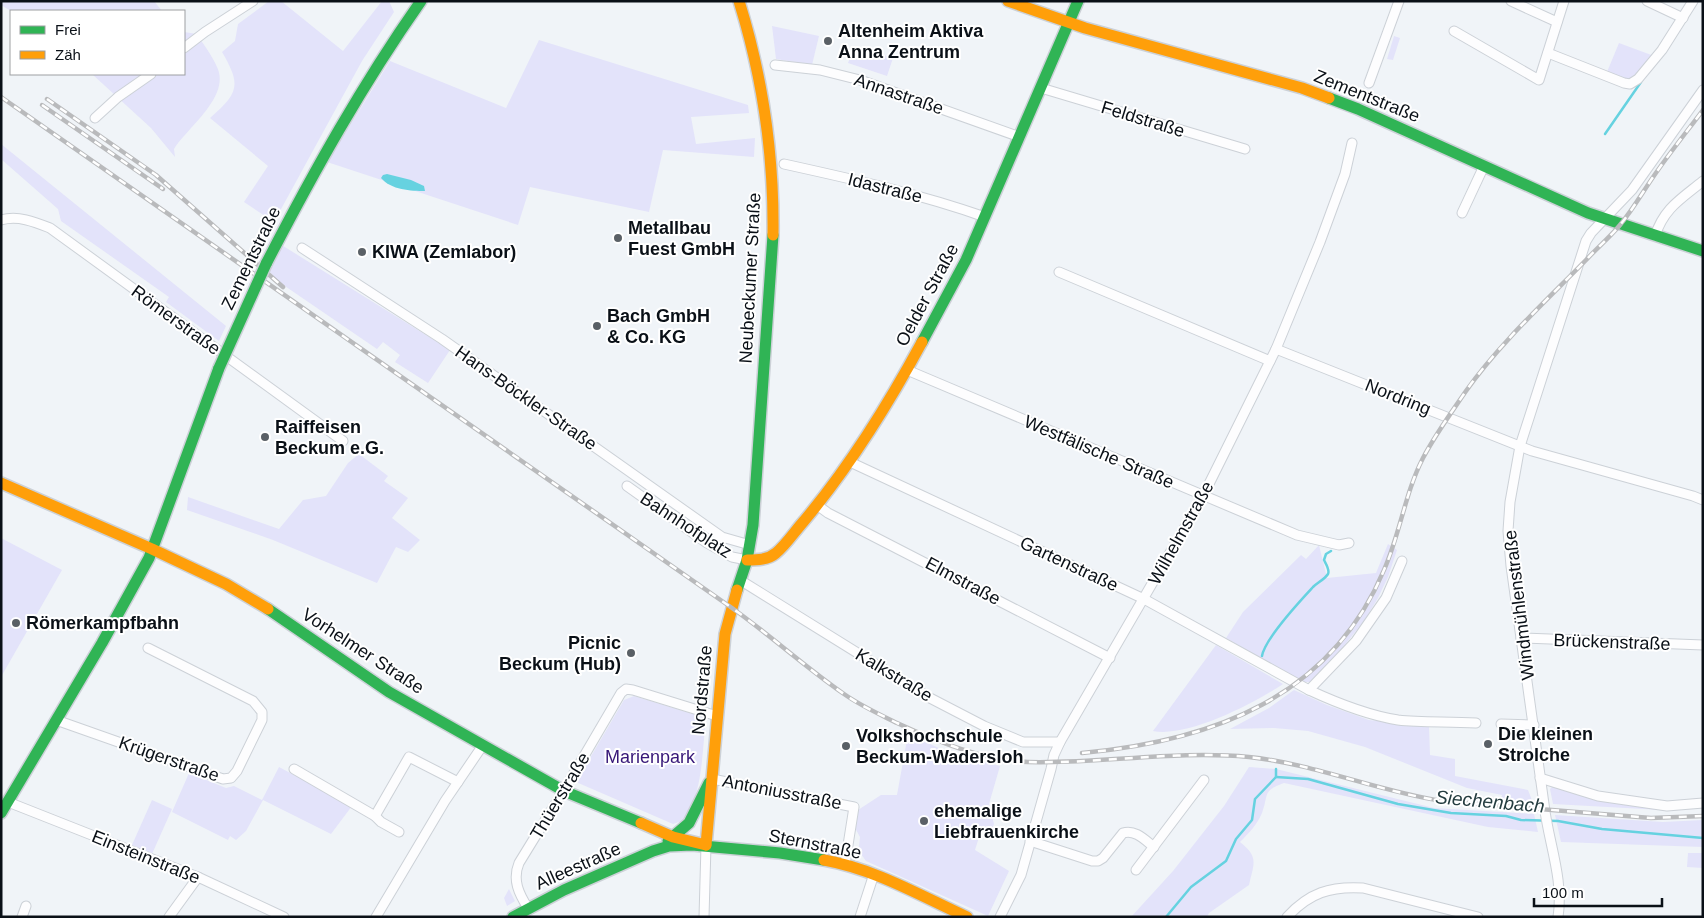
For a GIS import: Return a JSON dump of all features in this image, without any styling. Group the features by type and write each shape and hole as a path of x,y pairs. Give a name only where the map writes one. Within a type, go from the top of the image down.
{"street":[{"path":"185,47 253,1"},
{"name":"Neubeckumer Straße","path":"739,1 754,52 766,115 771,163 773,228 770,300 750,545 747,560"},
{"name":"Zementstraße","path":"1008,1 1069,22 1302,88 1358,109 1603,219 1703,250"},
{"name":"Oelder Straße","path":"747,560 761,560 776,553 817,505 850,462 907,370 966,260 986,217 1078,1"},
{"path":"1369,83 1399,1"},
{"path":"1511,1 1557,22"},
{"path":"1454,32 1538,80 1564,1"},
{"path":"1647,1 1683,18"},
{"path":"1548,54 1624,84 1630,84 1638,80 1662,50 1694,1"},
{"name":"Zementstraße","path":"1,813 112,626 152,549 219,368 266,264 331,141 413,4"},
{"name":"Annastraße","path":"774,65 820,70 860,80 1020,137"},
{"path":"94,118 118,97 150,75"},
{"name":"Feldstraße","path":"1041,88 1246,149"},
{"name":"Windmühlenstraße","path":"1558,917 1558,886 1540,778 1511,566 1508,531 1510,502 1520,446 1582,250 1591,233 1632,190 1703,90"},
{"name":"Wilhelmstraße","path":"1000,917 1021,875 1052,769 1054,755 1076,713 1110,658 1203,496 1270,361 1303,285 1345,174 1352,143"},
{"name":"Idastraße","path":"784,164 880,186 986,217"},
{"path":"1462,213 1484,166"},
{"path":"1655,236 1659,223 1667,210 1703,181"},
{"name":"Römerstraße","path":"1,220 29,220 50,228 343,441"},
{"name":"Hans-Böckler-Straße","path":"302,248 448,343 722,537 750,545"},
{"path":"1059,272 1270,361"},
{"name":"Nordring","path":"1276,348 1532,451 1703,500"},
{"name":"Westfälische Straße","path":"907,370 1297,535 1339,545 1349,544"},
{"name":"Gartenstraße","path":"850,462 1144,599 1309,690 1335,702 1373,715 1399,720 1476,723"},
{"name":"Vorhelmer Straße","path":"1,483 152,549 226,584 255,600 389,692 564,791 673,836 706,846"},
{"name":"Bahnhofplatz","path":"628,486 707,542 732,557 747,560"},
{"name":"Elmstraße","path":"817,505 1110,658"},
{"name":"Nordstraße","path":"704,917 706,846 725,634 747,560"},
{"path":"1309,690 1356,641 1386,598 1402,562"},
{"name":"Kalkstraße","path":"740,580 930,698 984,726 1023,742 1060,742"},
{"name":"Brückenstraße","path":"1521,638 1703,645"},
{"name":"Krügerstraße","path":"56,720 223,779 230,778 237,772 262,720 262,712 253,702 148,648"},
{"name":"Thüerstraße","path":"528,908 518,889 517,869 620,692 626,689 717,716"},
{"path":"1502,724 1534,725"},
{"path":"376,917 409,860 483,744"},
{"path":"375,816 410,757 458,782"},
{"path":"294,769 375,816 398,832"},
{"path":"1540,778 1598,796 1667,806 1703,803"},
{"name":"Antoniusstraße","path":"712,779 854,806 845,864"},
{"name":"Alleestraße","path":"658,849 689,823 712,779"},
{"path":"1136,870 1204,780"},
{"name":"Einsteinstraße","path":"8,802 198,877 284,917"},
{"path":"1030,841 1092,861 1103,858 1124,832 1127,831 1132,832 1154,847"},
{"name":"Alleestraße","path":"514,917 564,890 658,849 682,845 706,846"},
{"name":"Sternstraße","path":"706,846 788,854 845,864 874,874 967,917"},
{"path":"860,917 874,874"},
{"path":"169,917 198,877"},
{"path":"1287,917 1298,905 1311,896 1335,888 1362,888 1478,917"},
{"path":"22,917 26,906"}],"green space":[{"path":"1,1 154,1 161,10 10,10 1,5"},
{"path":"269,1 281,1 343,51 382,1 389,1 394,12 362,61 274,222 244,202 268,166 210,118 226,102 234,88 232,73 222,52 235,41 238,24"},
{"path":"772,26 819,36 812,65 776,59"},
{"path":"185,32 197,34 215,63 220,78 213,100 174,149 175,157 151,128 93,75 185,75"},
{"path":"1394,36 1400,38 1393,60 1387,59"},
{"path":"539,40 748,105 749,113 691,117 696,144 755,138 754,157 663,150 649,212 530,187 518,225 327,162 390,61 506,108"},
{"path":"1619,43 1654,56 1631,80 1624,80 1607,72"},
{"path":"853,50 882,60 884,55 893,58 887,76 848,63"},
{"path":"1,144 226,326 219,341 166,302 169,297 61,221 58,209 1,159"},
{"path":"280,244 450,350 428,383 395,362 400,355 383,342 377,349 279,282 267,269"},
{"path":"359,454 388,476 384,481 408,498 392,518 420,540 408,552 396,547 377,583 273,540 187,510 188,497 279,529 303,500 326,496 348,463"},
{"name":"Römerkampfbahn","path":"1,538 62,570 1,677"},
{"path":"1388,544 1397,550 1388,577 1378,598 1364,621 1331,662 1310,682 1302,682 1226,638 1243,612 1301,555 1306,559 1319,545 1327,578 1376,573"},
{"path":"1216,645 1283,684 1239,709 1202,724 1167,732 1153,731"},
{"path":"1294,690 1327,705 1369,720 1429,726 1430,755 1455,759 1455,776 1528,790 1533,803 1501,800 1502,795 1467,788 1365,747 1308,731 1274,728 1230,729 1269,708"},
{"name":"Marienpark","path":"634,696 706,718 698,784 691,808 685,820 673,824 576,782 624,700"},
{"path":"908,734 952,754 1000,766 989,804 994,824 991,831 981,831 975,850 1009,871 988,916 866,861 861,854 859,847 860,837 855,828 858,810 881,795 897,795"},
{"path":"279,767 352,806 331,834 263,800 246,831 236,840 230,836 228,840 172,812 189,773 226,788 234,786 262,800"},
{"path":"1249,767 1276,769 1434,808 1534,814 1538,832 1488,827 1284,783 1269,791 1258,821 1240,842 1253,856 1254,861 1249,885 1209,913 1207,917 1131,917 1173,871 1224,806"},
{"path":"1552,787 1591,799 1636,806 1703,807 1662,810 1553,804 1550,789"},
{"path":"152,800 172,809 152,854 132,845"},
{"path":"1555,815 1663,822 1703,820 1703,847 1561,842"},
{"path":"1688,853 1703,853 1703,868 1687,867"},
{"path":"509,889 515,901 507,906 504,898"}],"water":[{"path":"387,174 411,180 424,186 425,191 408,190 390,185 381,178"}],"waterway":[{"path":"1605,134 1641,82"},
{"path":"1262,656 1269,640 1284,620 1313,587 1328,574 1324,560 1326,554 1331,551"},
{"path":"1166,917 1191,887 1226,861 1236,839 1252,820 1255,799 1276,777 1276,769"},
{"name":"Siechenbach","path":"1276,777 1308,779 1398,804 1451,813 1506,816 1521,820 1558,821 1602,829 1703,838"}],"railway":[{"path":"1,97 732,608 844,694 877,713 928,737 977,754 1011,761 1056,762 1194,755 1249,757 1298,765 1394,791 1442,801 1651,818 1703,816"},
{"path":"47,99 156,175 283,287"},
{"path":"42,105 163,189"},
{"path":"1082,753 1130,747 1176,737 1220,724 1262,705 1299,681 1332,651 1361,614 1384,570 1417,471 1433,441 1466,391 1508,339 1620,225 1663,162 1703,110"}],"traffic: fast":[{"path":"266,264 339,130 378,65 421,1"},
{"path":"922,342 966,260 1078,1"},
{"path":"1329,98 1358,109 1588,213 1703,251"},
{"path":"737,590 747,560 753,525 773,235"},
{"path":"219,368 266,264"},
{"path":"1,813 102,643 149,558 219,368"},
{"path":"268,609 389,692 564,791 641,823"},
{"path":"668,841 689,823 709,783"},
{"path":"513,917 564,890 653,851 669,846 692,845 780,853 824,860"}],"traffic: slow":[{"path":"739,1 761,88 769,146 773,235"},
{"path":"1008,1 1085,28 1302,88 1329,98"},
{"path":"747,560 758,560 776,553 821,500 868,434 922,342"},
{"path":"1,483 152,549 226,584 268,609"},
{"path":"706,845 725,634 737,590"},
{"path":"641,823 673,837 706,845"},
{"path":"824,860 880,876 967,917"}],"place":[{"name":"Altenheim Aktiva Anna Zentrum","path":"828,41"},
{"name":"Metallbau Fuest GmbH","path":"618,238"},
{"name":"KIWA (Zemlabor)","path":"362,252"},
{"name":"Bach GmbH & Co. KG","path":"597,326"},
{"name":"Raiffeisen Beckum e.G.","path":"265,437"},
{"name":"Römerkampfbahn","path":"16,623"},
{"name":"Picnic Beckum (Hub)","path":"631,653"},
{"name":"Die kleinen Strolche","path":"1488,744"},
{"name":"Volkshochschule Beckum-Wadersloh","path":"846,746"},
{"name":"ehemalige Liebfrauenkirche","path":"924,821"}]}
